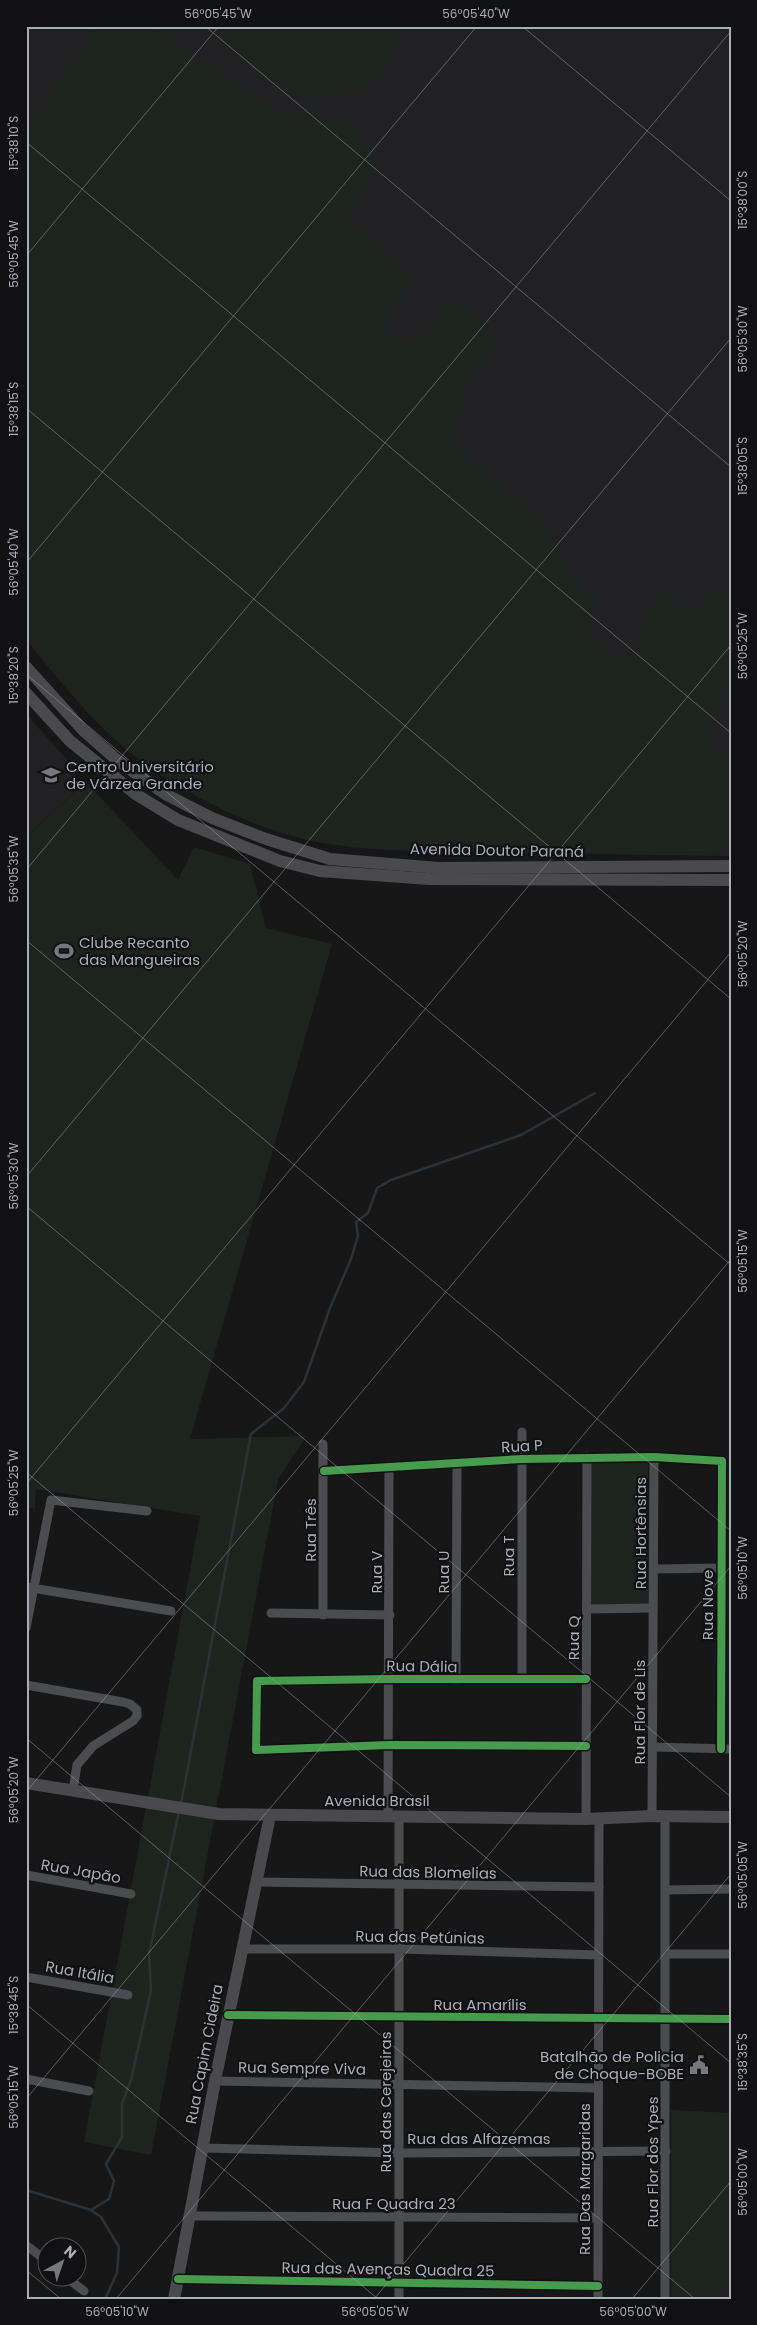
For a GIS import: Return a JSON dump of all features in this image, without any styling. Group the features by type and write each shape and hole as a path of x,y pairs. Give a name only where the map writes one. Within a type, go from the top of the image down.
{"main road":[{"name":"Avenida Doutor Paraná","path":"26,667 83,730 117,760 167,795 212,818 266,840 330,859 438,868 731,866"},
{"name":"Avenida Doutor Paraná","path":"28,696 70,741 114,778 178,820 245,848 312,869 429,879 731,880"},
{"name":"Avenida Brasil","path":"26,1783 219,1814 586,1819 652,1816 731,1817"},
{"name":"Rua Capim Cideira","path":"174,2299 228,2015 270,1816"}],"street":[{"name":"Rua T","path":"522,1432 522,1679"},
{"name":"Rua Três","path":"323,1444 323,1615"},
{"name":"Rua P","path":"324,1471 389,1466 587,1457 654,1457 722,1461"},
{"name":"Rua Q","path":"586,1819 587,1457"},
{"name":"Rua Hortênsias","path":"653,1608 654,1457"},
{"name":"Rua Nove","path":"721,1748 722,1461"},
{"name":"Rua U","path":"456,1680 457,1464"},
{"name":"Rua V","path":"389,1466 389,1745"},
{"path":"26,1628 30,1588 51,1500 147,1512"},
{"path":"654,1569 721,1568"},
{"path":"30,1588 171,1611"},
{"path":"587,1609 653,1608"},
{"name":"Rua Flor de Lis","path":"652,1816 653,1608"},
{"path":"271,1613 390,1615"},
{"name":"Rua Dália","path":"389,1745 256,1750 257,1681 586,1679"},
{"path":"720,1680 731,1681"},
{"path":"26,1685 122,1702 130,1704 137,1710 138,1716 133,1721 93,1746 77,1766 72,1790"},
{"path":"389,1745 586,1746"},
{"name":"Rua das Cerejeiras","path":"389,1745 400,1886 398,2082 399,2299"},
{"path":"652,1747 731,1749"},
{"name":"Rua Flor dos Ypes","path":"665,2299 666,1816"},
{"name":"Rua Das Margaridas","path":"598,2299 599,1818"},
{"name":"Rua Japão","path":"26,1875 131,1894"},
{"name":"Rua das Blomelias","path":"256,1882 400,1886 599,1887"},
{"path":"666,1890 731,1889"},
{"name":"Rua das Petúnias","path":"242,1949 400,1949 599,1954"},
{"path":"666,1954 731,1954"},
{"name":"Rua Itália","path":"26,1977 128,1995"},
{"name":"Rua Amarílis","path":"228,2015 399,2018 731,2018"},
{"path":"26,2080 89,2091"},
{"name":"Rua Sempre Viva","path":"215,2081 398,2082 598,2088"},
{"name":"Rua das Alfazemas","path":"202,2148 399,2153 666,2151"},
{"name":"Rua F Quadra 23","path":"190,2216 598,2218"},
{"path":"26,2245 38,2254"},
{"name":"Rua das Avenças Quadra 25","path":"178,2280 598,2286"},
{"path":"80,2288 84,2291"}],"shaded area":[{"path":"26,26 731,26 731,856 26,148"},
{"path":"97,26 150,26 276,111 336,123 357,123 361,142 378,157 365,190 345,220 413,274 408,289 380,325 411,347 450,300 475,316 497,338 498,347 462,388 461,408 456,430 449,439 535,517 560,548 575,584 598,603 581,626 618,657 636,648 644,617 660,590 694,614 710,592 731,596 731,667 726,668 720,673 727,681 724,694 708,723 706,732 709,741 716,751 731,762 731,856 395,850 329,844 286,834 245,819 205,801 146,765 90,715 26,639 26,127"},
{"path":"218,26 399,26 399,39 380,79 357,90 316,100 277,91 225,49 217,36"},
{"name":"Centro Universitário de Várzea Grande","path":"26,714 70,763 80,787 26,837"},
{"path":"86,782 178,880 194,847 250,864 266,928 332,944 190,1439 306,1436 278,1480 151,2155 84,2142 200,1516 36,1489 35,1509 26,1507 26,837"},
{"path":"590,1459 648,1460 649,1606 590,1606"},
{"path":"671,2110 731,2113 731,2299 671,2299"}],"waterway":[{"path":"181,1804 251,1434 284,1408 304,1382 330,1308 351,1259 358,1236 356,1222 368,1213 377,1188 391,1180 521,1135 595,1093"},
{"path":"91,2210 109,2199 114,2181 106,2164 122,2137 122,2104 131,2080 151,1990 149,1954 179,1811"},
{"path":"26,2190 91,2210 101,2217 119,2247 117,2273 105,2299"}],"cycle path":[{"path":"324,1471 522,1459 654,1457 722,1461 721,1749"},
{"path":"586,1679 257,1681 256,1750 389,1745 586,1746"},
{"path":"228,2015 731,2019"},
{"path":"178,2279 598,2286"}],"place":[{"name":"Centro Universitário de Várzea Grande","path":"51,775"},
{"name":"Clube Recanto das Mangueiras","path":"64,951"},
{"name":"Batalhão de Policia de Choque-BOBE","path":"699,2065"}]}
